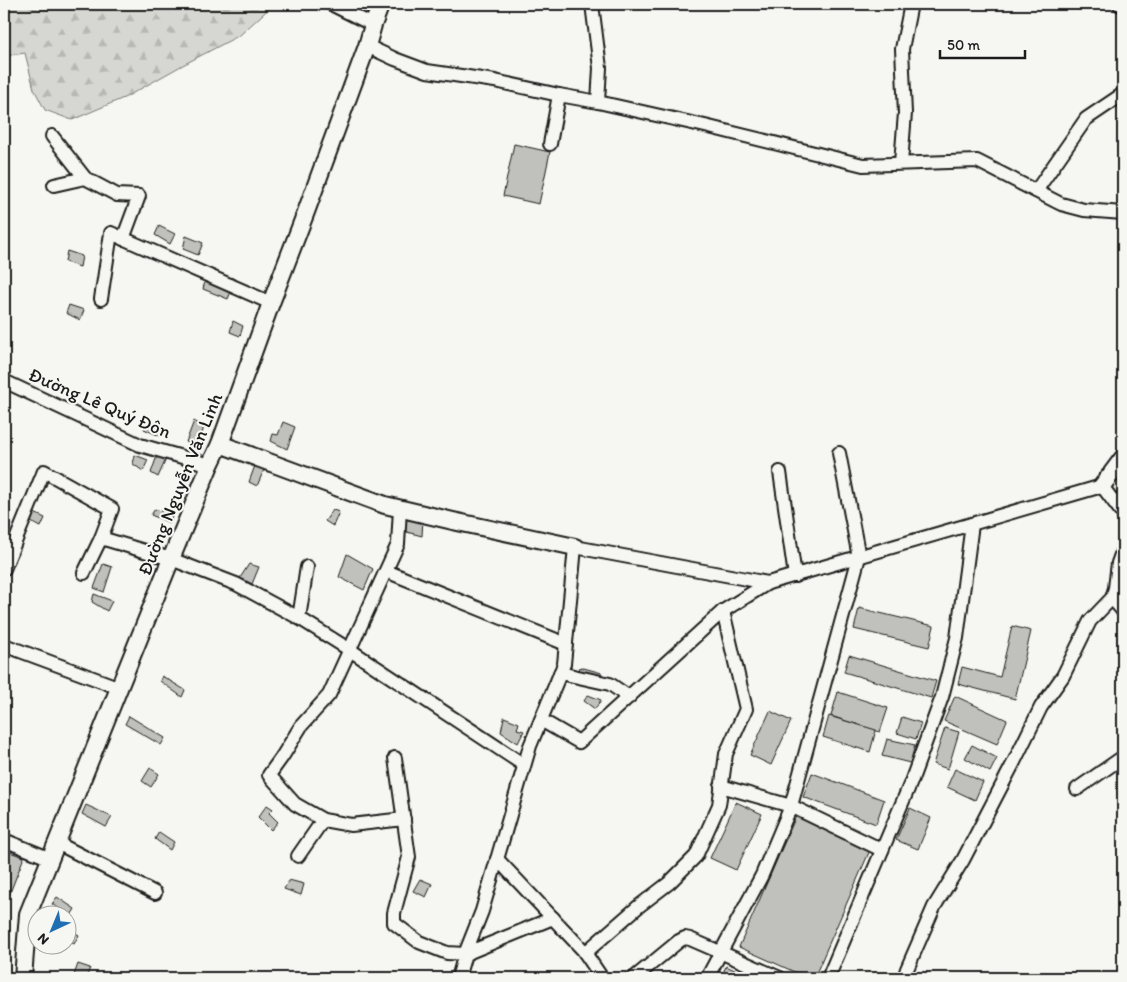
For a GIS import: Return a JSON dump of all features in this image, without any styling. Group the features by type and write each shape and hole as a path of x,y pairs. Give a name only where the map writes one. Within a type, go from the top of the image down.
{"street":[{"path":"331,4 373,24"},
{"name":"Đường Nguyễn Văn Linh","path":"23,978 28,914 220,444 381,4"},
{"path":"592,4 600,68 598,102"},
{"path":"902,163 905,113 902,49 911,4"},
{"path":"1119,4 1123,6"},
{"path":"367,46 427,71 495,81 598,102 863,165 977,161 1061,204 1084,210 1123,213"},
{"path":"1036,191 1086,119 1123,94"},
{"path":"550,144 558,95"},
{"path":"52,136 85,178 117,195 139,196 123,239"},
{"path":"54,185 85,178"},
{"path":"101,299 111,233 271,303"},
{"name":"Đường Lê Quý Đôn","path":"4,381 140,444 210,466"},
{"path":"220,444 400,509 575,547 768,583"},
{"path":"707,978 762,875 791,806 859,557 839,453"},
{"path":"541,720 579,742 723,611 768,583 1102,486 1123,458"},
{"path":"4,569 44,471 112,509 101,538 84,573"},
{"path":"780,472 795,576"},
{"path":"1102,486 1123,514"},
{"path":"400,509 398,544 329,695 301,726 269,775 295,804 323,820 351,825 404,819"},
{"path":"828,978 920,762 942,697 957,638 972,524"},
{"path":"101,538 171,560 236,584 299,618 350,650 524,765"},
{"path":"458,978 465,954 482,911 530,746 564,664 575,547"},
{"path":"904,978 934,907 964,860 1041,707 1064,676 1090,621 1112,598 1118,563 1123,549"},
{"path":"299,618 306,567"},
{"path":"386,571 566,644"},
{"path":"1112,598 1123,611"},
{"path":"585,953 639,906 669,883 696,856 719,805 726,754 746,709 723,611"},
{"path":"4,646 120,688"},
{"path":"560,673 610,684 629,697"},
{"path":"1077,789 1123,757"},
{"path":"395,758 409,857 394,913 394,924 420,942 447,953 465,954 553,918"},
{"path":"722,786 791,806 882,850"},
{"path":"298,856 323,820"},
{"path":"4,840 51,858"},
{"path":"57,843 155,893"},
{"path":"497,859 585,953 602,978"},
{"path":"634,978 685,938 780,978"}],"green space":[{"path":"4,4 274,4 240,35 126,97 72,120 45,110 34,89 25,53 4,56"}],"building":[{"path":"514,144 550,152 539,204 503,196"},
{"path":"159,226 175,234 170,244 155,235"},
{"path":"186,236 203,243 198,255 183,249"},
{"path":"67,251 82,256 80,267 65,262"},
{"path":"206,277 232,289 228,299 203,289"},
{"path":"69,305 84,310 80,320 66,313"},
{"path":"233,321 243,326 240,336 230,332"},
{"path":"149,421 164,427 160,436 144,429"},
{"path":"194,421 204,427 198,446 186,442"},
{"path":"283,422 295,427 287,449 271,441 273,434 278,435"},
{"path":"158,453 167,457 158,477 151,473"},
{"path":"135,455 148,460 143,471 133,464"},
{"path":"257,460 267,463 257,486 249,482"},
{"path":"155,509 172,515 170,523 151,515"},
{"path":"333,510 339,512 333,526 325,521"},
{"path":"30,511 45,518 41,527 27,520"},
{"path":"406,515 423,517 422,536 403,531"},
{"path":"347,554 373,569 364,590 339,577"},
{"path":"103,564 112,567 104,592 94,588"},
{"path":"249,564 259,567 252,584 240,578"},
{"path":"94,594 112,601 107,611 92,602"},
{"path":"859,608 934,626 929,647 854,629"},
{"path":"1012,626 1031,631 1015,699 958,684 962,667 1000,677"},
{"path":"849,655 936,681 931,698 844,672"},
{"path":"580,667 602,673 599,681 577,676"},
{"path":"162,676 185,690 182,697 160,681"},
{"path":"838,692 888,708 880,732 831,716"},
{"path":"588,695 601,700 595,709 584,701"},
{"path":"955,696 1007,720 997,744 944,721"},
{"path":"770,711 791,721 771,765 750,755"},
{"path":"129,716 165,738 161,745 125,724"},
{"path":"829,716 876,730 870,752 823,737"},
{"path":"504,717 519,723 517,729 524,731 518,743 501,732"},
{"path":"902,717 921,723 916,739 897,733"},
{"path":"945,728 959,732 948,769 933,764"},
{"path":"887,739 915,745 910,763 882,756"},
{"path":"972,745 997,758 990,772 965,758"},
{"path":"150,768 159,774 151,787 142,781"},
{"path":"955,769 983,782 975,800 947,787"},
{"path":"812,773 884,800 876,824 803,797"},
{"path":"736,802 762,814 736,870 710,858"},
{"path":"86,805 112,817 106,827 82,814"},
{"path":"267,805 273,809 269,813 278,822 271,830 258,817"},
{"path":"910,808 931,818 918,849 896,840"},
{"path":"796,816 870,850 814,978 808,978 739,947"},
{"path":"159,832 174,842 170,850 155,839"},
{"path":"4,850 24,857 4,908"},
{"path":"420,879 432,884 426,897 413,891"},
{"path":"289,880 304,884 301,895 284,889"},
{"path":"57,897 68,904 52,904"},
{"path":"78,964 90,968 86,978 73,978"},
{"path":"726,966 752,978 721,978"}]}
